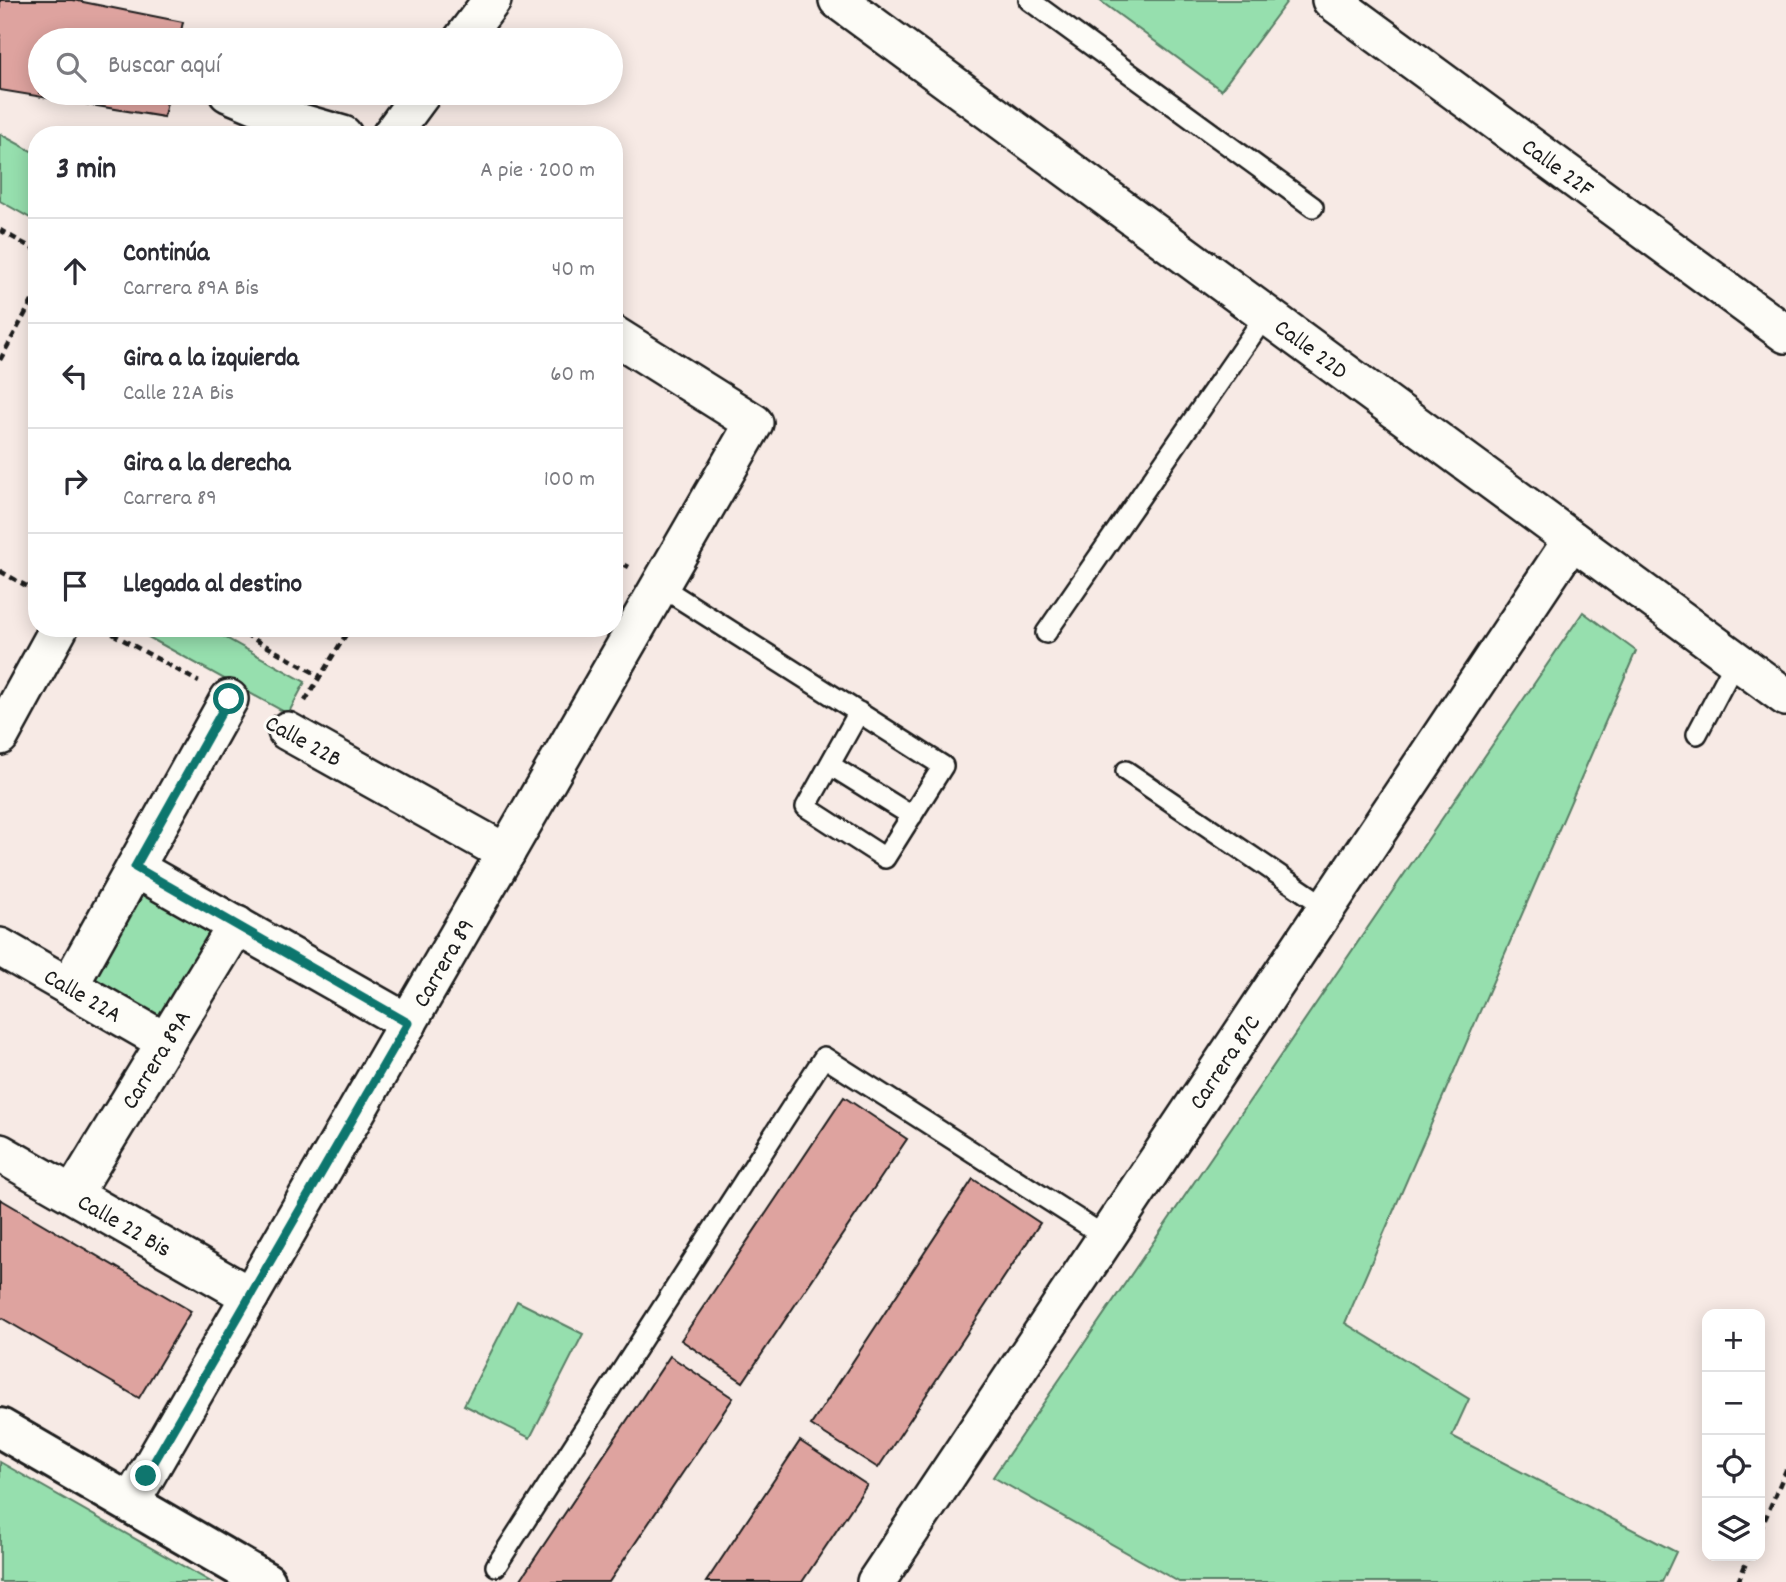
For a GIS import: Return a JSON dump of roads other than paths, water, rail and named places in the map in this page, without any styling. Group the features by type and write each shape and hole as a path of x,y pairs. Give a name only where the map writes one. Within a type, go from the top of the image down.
{"main road":[{"path":"0,1428 266,1582"}],"street":[{"path":"471,28 492,0"},
{"name":"Calle 22D","path":"838,0 1786,697"},
{"name":"Calle 22F","path":"1331,0 1786,334"},
{"path":"257,105 312,126"},
{"path":"398,126 413,105"},
{"name":"Carrera 89","path":"131,1502 754,423 623,341"},
{"name":"Carrera 87C","path":"876,1582 1572,540"},
{"path":"0,736 54,637"},
{"path":"69,986 229,699"},
{"name":"Calle 22B","path":"286,731 506,853"},
{"path":"135,867 408,1023"},
{"name":"Carrera 89A","path":"73,1195 237,925"},
{"name":"Calle 22A","path":"0,947 166,1042"},
{"name":"Calle 22 Bis","path":"0,1153 250,1296"}],"lane":[{"path":"1029,0 1313,207"},
{"path":"1046,633 1265,316"},
{"path":"660,586 859,712 943,766 885,858 806,807 859,712"},
{"path":"1697,734 1736,660"},
{"path":"830,765 912,816"},
{"path":"1126,771 1326,907"},
{"path":"496,1566 824,1057 1106,1237"}]}
